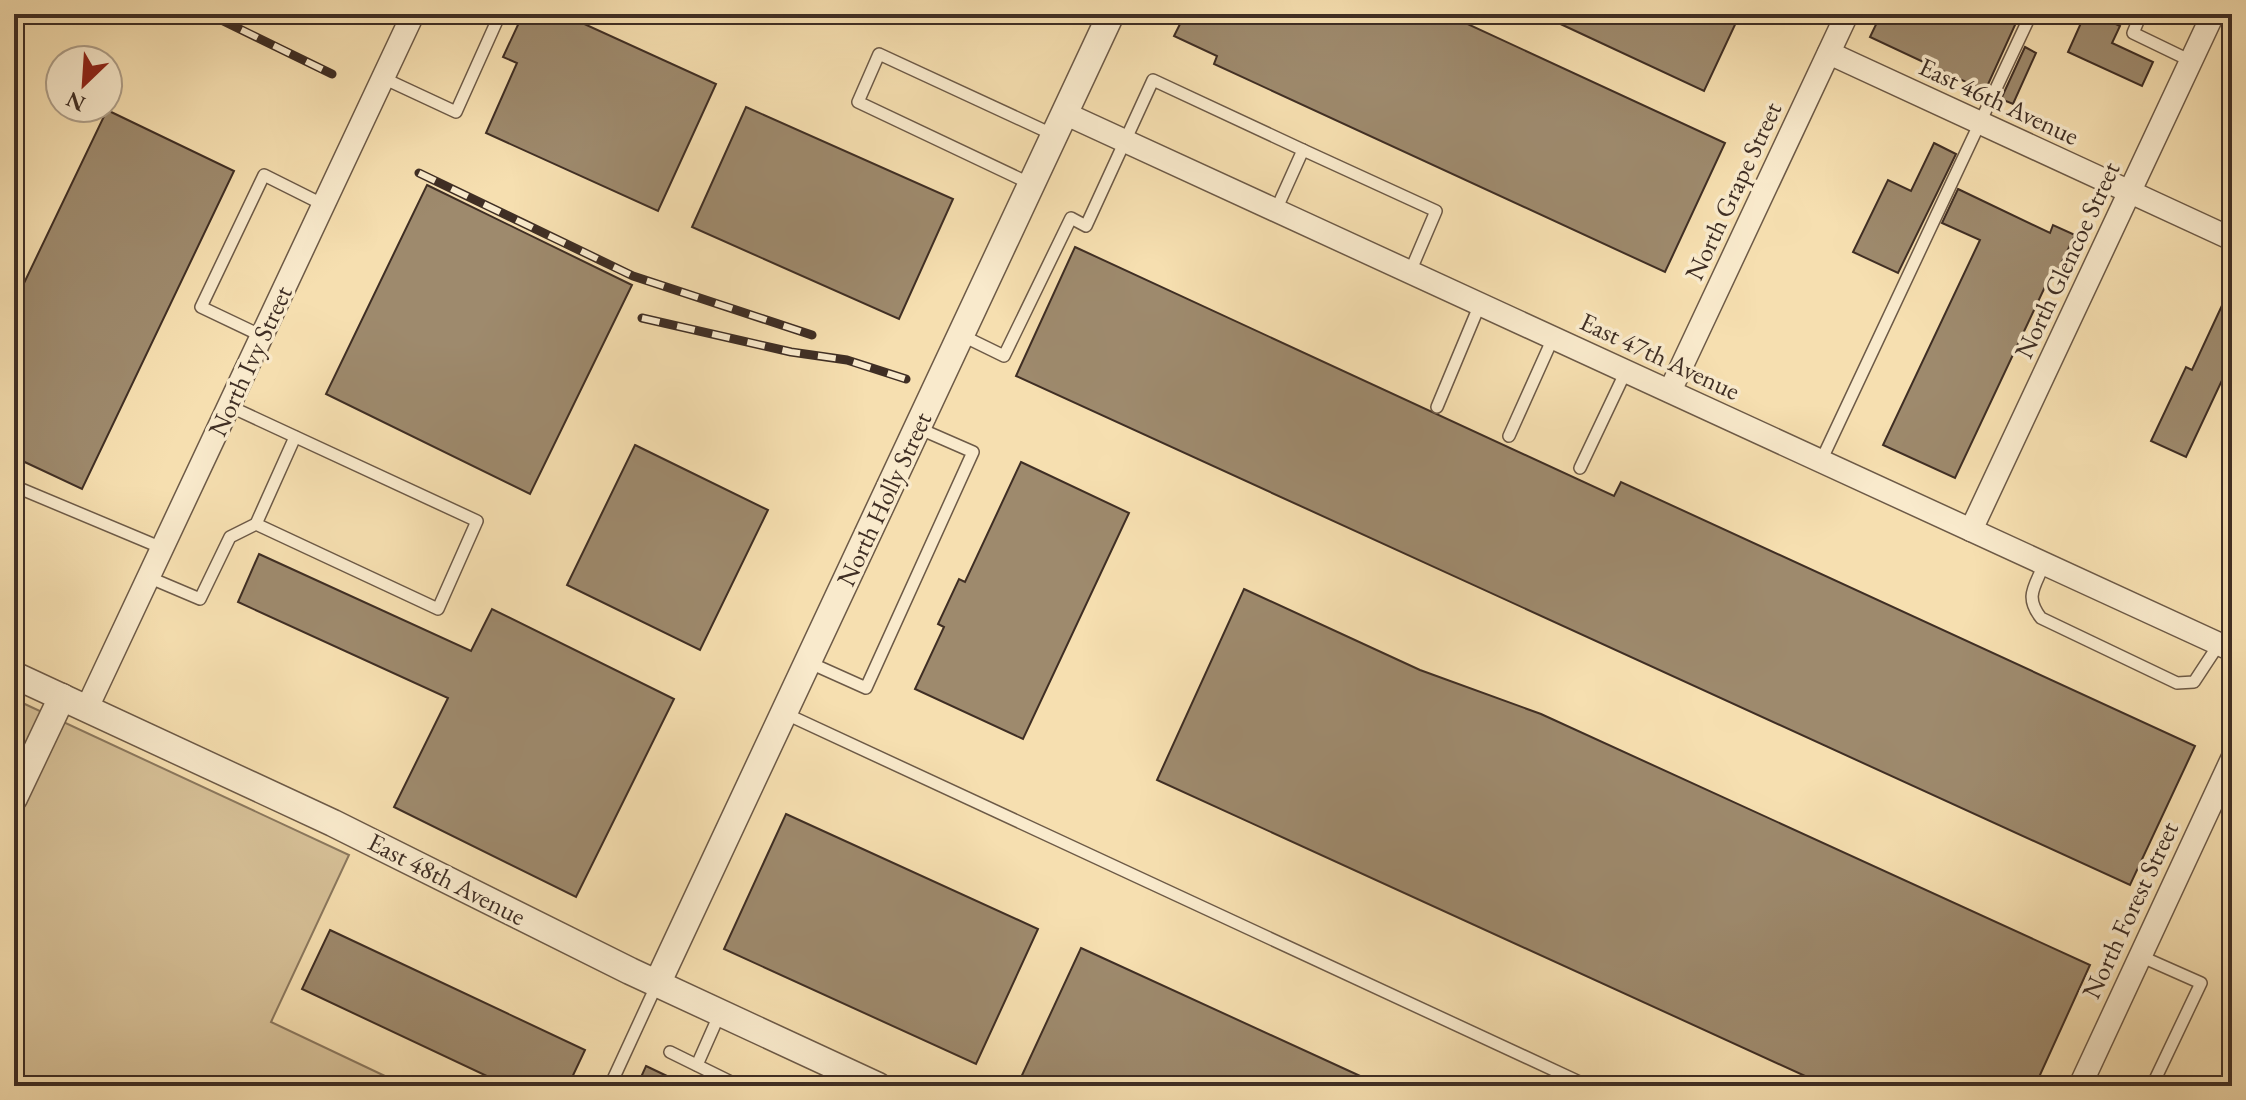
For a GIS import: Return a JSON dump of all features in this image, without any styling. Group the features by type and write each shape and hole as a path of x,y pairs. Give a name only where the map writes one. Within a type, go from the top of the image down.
{"street":[{"name":"North Holly Street","path":"657,984 1111,14"},
{"name":"North Grape Street","path":"1670,391 1847,14"},
{"name":"North Glencoe Street","path":"1971,530 2213,14"},
{"name":"North Ivy Street","path":"87,708 411,19"},
{"name":"East 46th Avenue","path":"1829,53 2232,239"},
{"name":"East 47th Avenue","path":"1059,124 1125,141 2226,647"},
{"name":"East 48th Avenue","path":"14,675 399,854 720,1013 833,1076 878,1086"},
{"path":"14,798 62,697"},
{"name":"North Forest Street","path":"2080,1086 2232,759"}],"lane":[{"path":"387,14 411,19"},
{"path":"383,78 456,112 500,14"},
{"path":"1821,461 2031,14"},
{"path":"2141,14 2133,33 2191,61"},
{"path":"1031,184 858,102 879,54 1059,124"},
{"path":"961,335 1004,356 1071,218 1086,226 1153,80 1436,211 1410,272"},
{"path":"1276,210 1303,150"},
{"path":"262,336 201,307 207,294 264,175 324,205"},
{"path":"1437,407 1480,304"},
{"path":"1509,436 1553,338"},
{"path":"1580,468 1626,371"},
{"path":"229,406 477,521 438,609 256,524"},
{"path":"808,661 866,688 973,452 918,428"},
{"path":"148,577 200,599 230,537 256,524 295,437"},
{"path":"14,486 162,548"},
{"path":"2044,564 2032,595 2032,606 2041,618 2177,683 2194,682 2226,647"},
{"path":"784,713 1588,1086"},
{"path":"2140,956 2201,983 2152,1086"},
{"path":"610,1086 657,984"},
{"path":"697,1065 720,1013"},
{"path":"670,1052 739,1086"}],"shaded area":[{"path":"14,699 349,855 271,1022 406,1086 14,1086"}],"building":[{"path":"523,14 586,14 582,23 716,84 658,211 486,133 517,63 503,57"},
{"path":"1185,14 1446,14 1725,143 1665,272 1214,64 1217,56 1174,36"},
{"path":"1539,14 1740,14 1704,91"},
{"path":"1881,14 2020,14 1985,91 1870,37"},
{"path":"2085,14 2095,14 2120,26 2112,43 2153,62 2142,86 2068,52"},
{"path":"2025,47 2036,53 2013,104 2001,99"},
{"path":"746,107 953,199 899,319 692,227"},
{"path":"124,118 234,171 82,489 14,457 14,304 100,124 124,124"},
{"path":"1934,143 1956,154 1898,273 1853,252 1888,180 1911,191"},
{"path":"427,185 632,285 530,494 326,394"},
{"path":"1958,189 2050,233 2053,225 2075,235 2055,276 2051,274 1955,478 1883,445 1980,240 1942,223"},
{"path":"1075,247 1614,496 1621,482 2195,746 2130,885 1016,376"},
{"path":"2232,284 2232,359 2186,457 2151,441 2186,367 2192,370"},
{"path":"635,445 768,510 700,650 567,585"},
{"path":"1021,462 1129,513 1023,739 915,689 944,627 938,624 959,579 965,582"},
{"path":"259,554 471,651 492,609 674,699 576,897 394,807 448,698 238,602"},
{"path":"1244,589 1420,670 1541,714 2090,965 2035,1086 1827,1086 1157,780"},
{"path":"786,814 1038,929 976,1064 724,949"},
{"path":"330,930 585,1050 568,1086 508,1086 302,989"},
{"path":"1081,948 1382,1086 1017,1086"},
{"path":"646,1066 688,1086 637,1086"}],"railway":[{"path":"209,14 332,74"},
{"path":"419,173 633,276 812,335"},
{"path":"642,318 791,352 847,360 906,379"}]}
